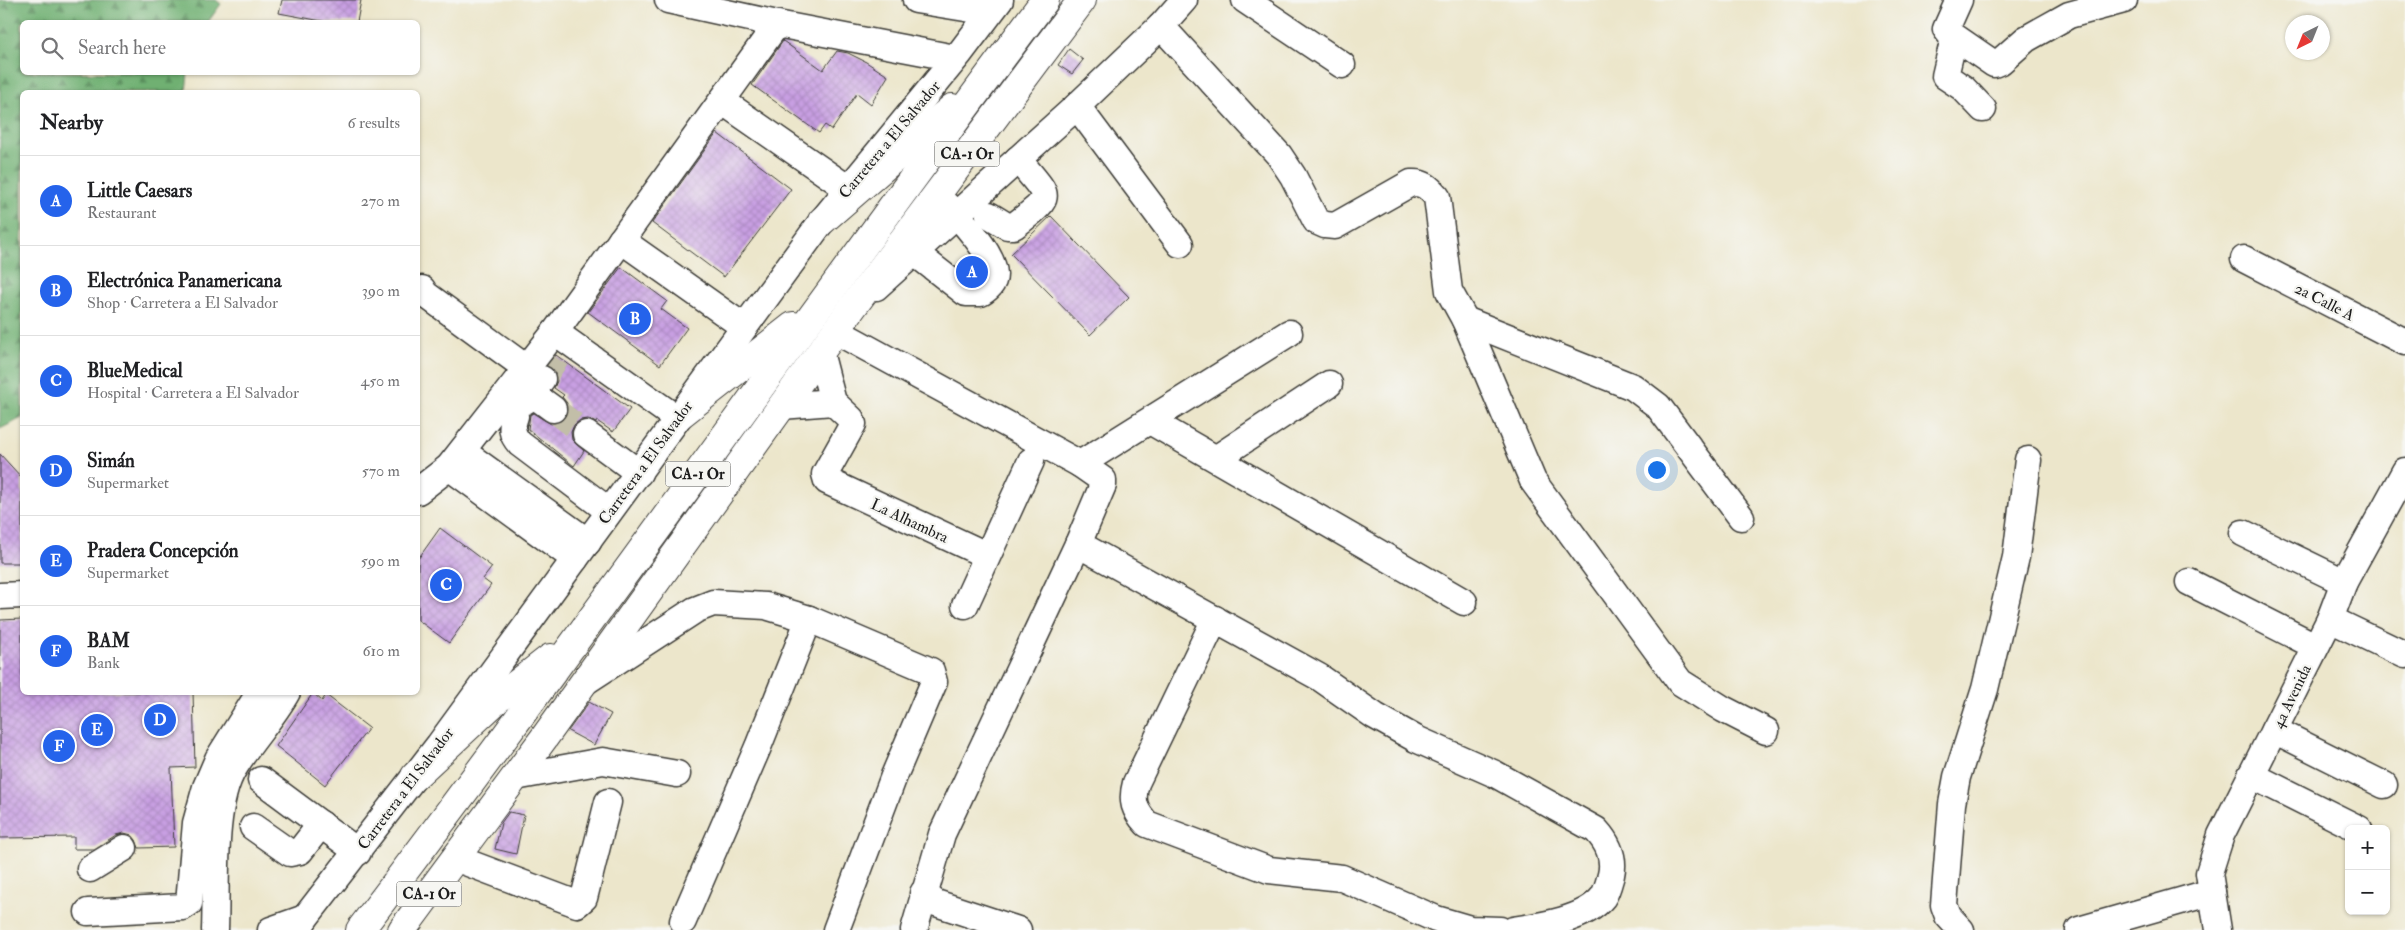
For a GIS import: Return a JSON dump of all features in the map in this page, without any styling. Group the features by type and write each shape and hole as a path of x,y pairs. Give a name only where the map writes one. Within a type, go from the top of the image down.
{"highway":[{"name":"CA-1 Or","path":"360,930 446,818 573,640 1045,0"},
{"name":"CA-1 Or","path":"402,930 516,777 579,686 852,308 1082,0"},
{"path":"822,221 985,79"},
{"path":"676,418 820,305"},
{"path":"415,776 500,697 573,640"}],"street":[{"path":"668,0 777,24 955,58"},
{"path":"916,0 995,6"},
{"path":"852,308 1077,106 1161,26 1184,0"},
{"path":"1245,0 1342,65"},
{"path":"1958,0 1946,29 1954,38 1970,45 1994,64 2001,61 2026,39 2069,15 2124,0"},
{"name":"Carretera a El Salvador","path":"301,924 415,776 822,221 995,6"},
{"path":"609,512 520,444 512,434 511,427 528,391 561,343 621,240 777,24"},
{"path":"1161,26 1279,155 1316,221 1325,225 1335,226 1411,183 1420,183 1428,187 1437,197 1449,291 1465,320 1533,481 1680,682 1766,731"},
{"path":"1954,38 1945,76 1963,88 1983,109"},
{"path":"722,101 848,188"},
{"path":"1077,106 1180,244"},
{"path":"990,215 1007,226 1014,226 1041,205 1044,199 1044,191 1018,159"},
{"path":"915,253 966,293 981,293 994,277 993,265 957,215 936,196"},
{"path":"621,240 744,327"},
{"name":"2a Calle A","path":"2244,259 2405,342"},
{"path":"422,289 528,391 553,409"},
{"path":"1465,320 1633,387 1658,406 1741,517"},
{"path":"1080,464 1289,333"},
{"path":"781,406 833,402 828,342"},
{"path":"828,342 1080,464 1099,475 1103,485 1078,544 942,834 923,893 914,930"},
{"path":"561,343 676,418"},
{"path":"1217,458 1329,384"},
{"path":"420,487 456,459 528,391"},
{"name":"La Alhambra","path":"833,402 851,419 853,424 825,474 827,481 986,555"},
{"path":"1150,421 1464,602"},
{"path":"586,434 639,473"},
{"path":"456,459 581,550"},
{"path":"1961,930 1948,916 1944,904 1952,804 1957,777 1985,689 2016,557 2028,460"},
{"path":"965,605 986,555 1031,461"},
{"name":"4a Avenida","path":"2218,930 2209,873 2214,854 2251,775 2330,619 2344,582 2404,477"},
{"path":"2243,533 2344,582"},
{"path":"1078,544 1319,677 1374,716 1416,739 1495,774 1596,830 1606,840 1612,855 1612,869 1603,896 1592,906 1565,920 1513,930"},
{"path":"2189,582 2315,646"},
{"path":"0,596 20,595"},
{"path":"579,686 695,610 712,602 766,606 809,619 931,671 934,676 934,682 894,776 836,930"},
{"path":"683,921 758,747 809,619"},
{"path":"1215,619 1136,783 1132,798 1136,812 1147,824 1270,870 1342,878 1436,919 1470,929 1500,930"},
{"path":"2330,619 2405,655"},
{"path":"619,631 645,642"},
{"path":"88,912 183,907 189,903 196,823 206,787 218,759 258,695"},
{"path":"215,930 221,803 225,786 233,768 285,695"},
{"path":"2274,730 2384,785"},
{"path":"218,759 259,734"},
{"path":"516,777 603,761 677,774"},
{"path":"2251,775 2351,825"},
{"path":"261,780 358,852"},
{"path":"455,858 577,904 584,898 608,802"},
{"path":"253,827 290,853 295,853 300,851 321,824"},
{"path":"90,869 124,848"},
{"path":"2079,930 2212,892"},
{"path":"923,893 936,903 1018,930"},
{"path":"271,930 301,924"}],"green space":[{"path":"0,0 216,0 221,4 209,20 20,20 20,75 188,75 186,90 20,90 20,419 0,429"}],"building":[{"path":"282,0 361,0 357,20 316,20 279,13"},
{"path":"783,41 823,70 837,51 848,53 888,76 871,104 857,93 832,130 825,125 819,133 752,85"},
{"path":"1069,49 1083,60 1072,74 1058,65"},
{"path":"717,133 791,189 724,277 652,223"},
{"path":"1051,216 1129,297 1090,335 1011,254"},
{"path":"621,267 667,301 661,309 687,328 660,365 588,312"},
{"path":"556,355 630,409 613,432 597,421 596,423 588,419 580,420 574,425 571,432 572,440 584,451 574,466 528,429 530,415 533,413 551,424 559,423 568,411 567,403 562,397 564,395 554,388 557,381 556,374 548,366"},
{"path":"0,454 20,476 20,563 0,563"},
{"path":"440,528 492,567 483,579 491,585 449,643 420,621 420,556"},
{"path":"20,619 20,695 193,695 195,767 171,768 174,847 139,848 132,835 124,833 116,835 94,849 74,849 74,837 0,838 0,620"},
{"path":"312,695 315,695 322,701 326,695 369,728 325,785 276,746"},
{"path":"589,702 611,714 594,745 568,731"},
{"path":"509,812 524,815 516,854 495,849 501,823"}],"tunnel":[{"path":"542,379 558,356"},
{"path":"553,409 586,434"}],"place":[{"name":"Little Caesars","path":"972,272"},
{"name":"Electrónica Panamericana","path":"635,319"},
{"name":"BlueMedical","path":"446,585"},
{"name":"Simán","path":"160,720"},
{"name":"Pradera Concepción","path":"97,730"},
{"name":"BAM","path":"59,746"}]}
